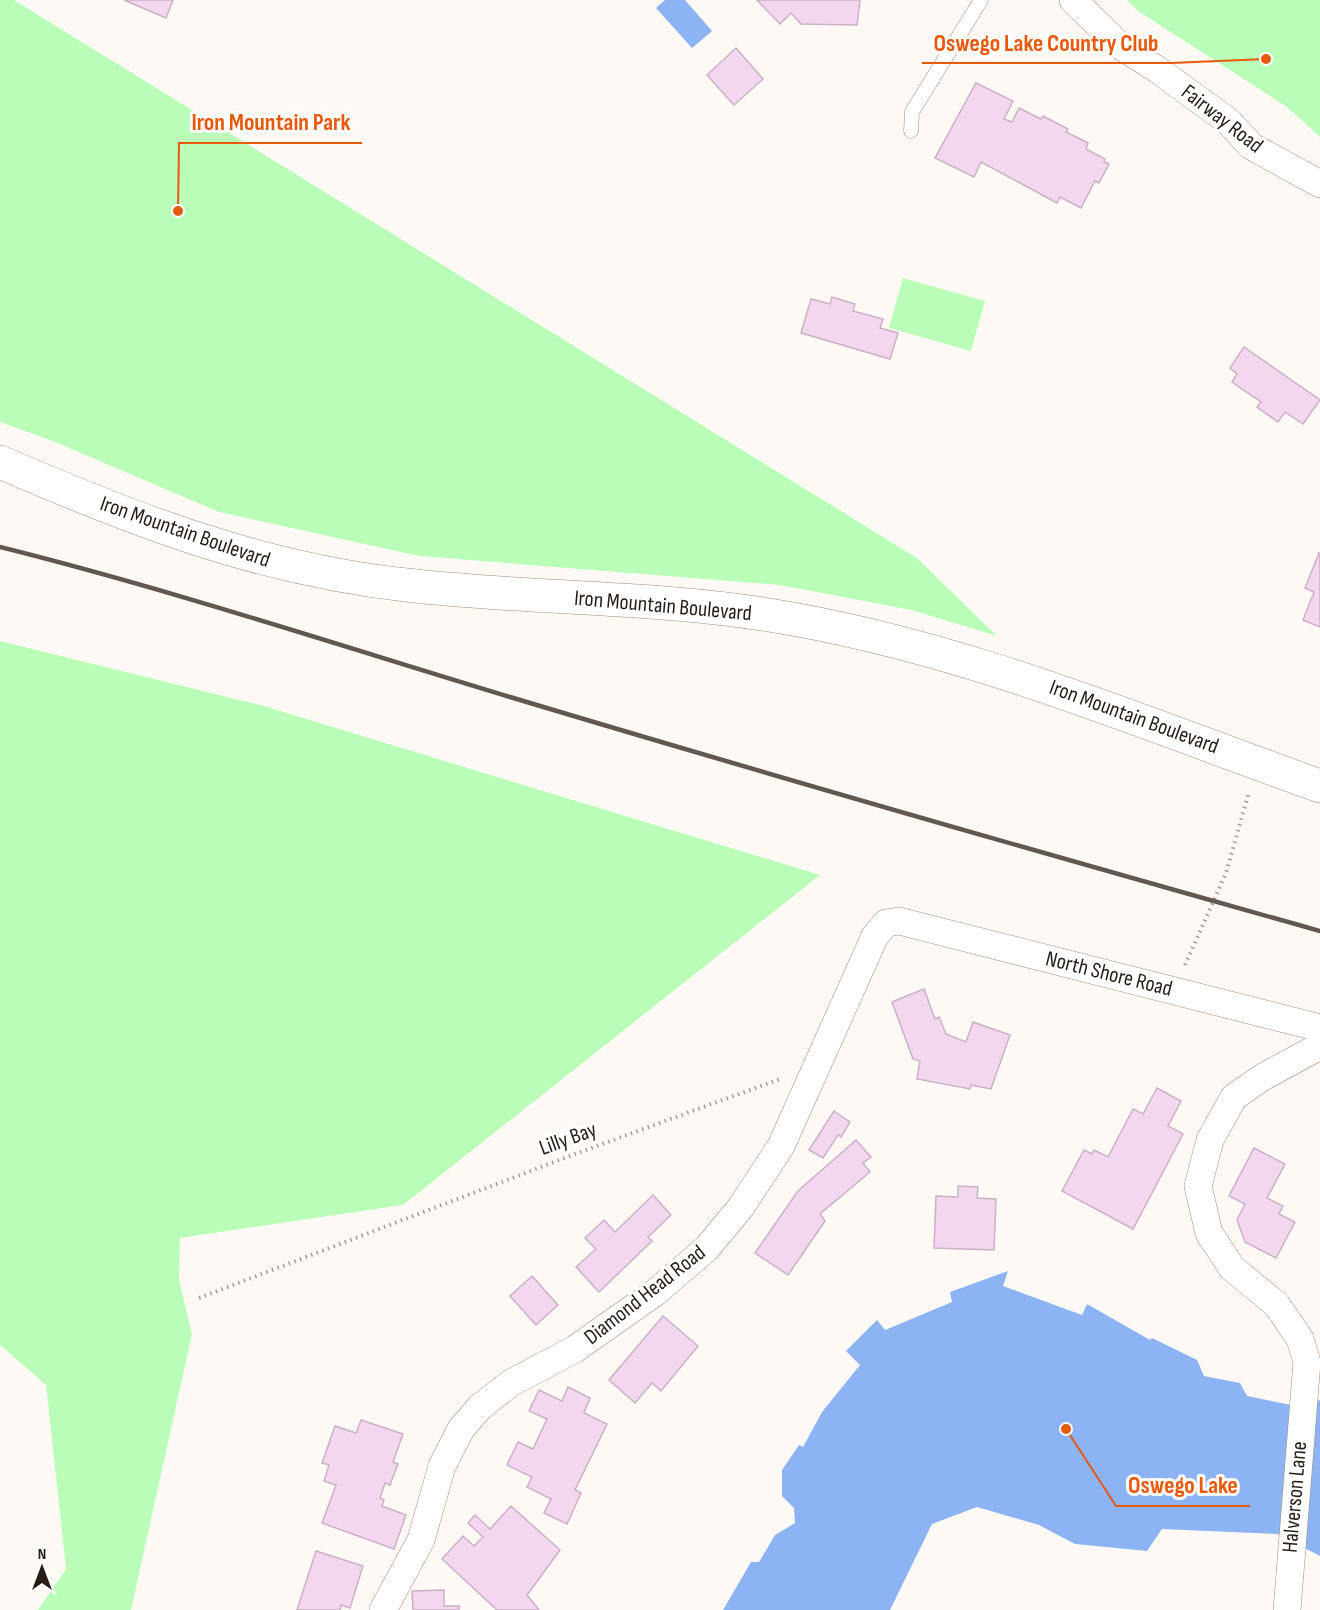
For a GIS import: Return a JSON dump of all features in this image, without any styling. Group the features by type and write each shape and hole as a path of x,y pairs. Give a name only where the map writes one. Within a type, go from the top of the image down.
{"street":[{"name":"Fairway Road","path":"1073,0 1119,45 1228,121 1251,146 1320,184"},
{"name":"Iron Mountain Boulevard","path":"0,462 199,542 304,569 405,585 667,604 768,615 845,629 936,651 1096,702 1320,786"},
{"name":"North Shore Road","path":"899,921 1320,1028"},
{"name":"Diamond Head Road","path":"383,1610 421,1540 442,1466 461,1429 480,1407 511,1383 575,1349 608,1327 707,1248 741,1207 781,1146 875,936 886,923 899,921"},
{"name":"Halverson Lane","path":"1287,1610 1307,1362 1300,1339 1277,1305 1232,1268 1209,1233 1198,1186 1210,1140 1234,1097 1263,1077 1320,1046"}],"lane":[{"path":"911,131 912,112 981,0"}],"path":[{"path":"1174,991 1226,873 1257,763"},
{"name":"Lilly Bay","path":"199,1298 575,1154 783,1078"}],"green space":[{"path":"0,0 14,0 917,558 997,636 911,610 780,585 419,556 219,512 55,442 0,422"},
{"path":"1127,0 1320,0 1320,137 1287,107 1138,11"},
{"path":"903,278 985,301 971,351 889,328"},
{"path":"0,641 264,706 820,875 403,1205 180,1238 179,1280 192,1334 131,1610 38,1610 66,1569 46,1385 0,1345"}],"water":[{"path":"665,0 685,0 712,31 692,48 656,8"},
{"path":"1008,1271 1003,1286 1082,1315 1087,1304 1150,1340 1152,1338 1197,1360 1204,1376 1240,1383 1247,1396 1301,1407 1320,1400 1320,1556 1277,1534 1162,1529 1147,1551 1075,1544 1039,1525 977,1507 932,1524 890,1610 723,1610 751,1562 759,1562 775,1535 795,1523 794,1508 782,1496 782,1470 799,1445 803,1447 822,1412 860,1365 846,1351 877,1320 885,1330 952,1302 950,1292"}],"building":[{"path":"124,0 173,0 166,18"},
{"path":"757,0 860,0 857,25 801,24 791,13 780,24"},
{"path":"736,48 763,79 734,105 707,75"},
{"path":"976,83 1013,101 1004,119 1012,122 1019,108 1041,119 1043,116 1068,129 1066,132 1088,143 1086,149 1105,159 1104,162 1109,164 1099,183 1095,181 1081,208 1060,197 1057,203 981,162 974,177 935,158"},
{"path":"832,297 855,304 853,311 883,319 880,328 898,333 890,359 801,333 811,299 830,304"},
{"path":"1244,347 1320,400 1303,424 1285,412 1278,422 1257,407 1261,402 1232,382 1237,374 1230,368"},
{"path":"1319,553 1320,627 1303,620 1314,592 1305,588"},
{"path":"924,989 935,1019 939,1017 946,1034 966,1042 973,1022 1010,1035 991,1089 971,1085 970,1089 917,1079 920,1061 913,1059 892,1002"},
{"path":"1157,1088 1181,1101 1168,1126 1183,1134 1133,1229 1062,1191 1084,1150 1092,1154 1094,1150 1108,1157 1133,1109 1143,1114"},
{"path":"834,1111 850,1122 841,1137 838,1135 823,1158 809,1150"},
{"path":"856,1140 871,1157 863,1163 870,1172 820,1214 825,1221 788,1275 755,1253 798,1191"},
{"path":"1254,1148 1285,1164 1267,1198 1283,1206 1279,1214 1295,1222 1276,1258 1245,1242 1237,1220 1245,1204 1229,1196"},
{"path":"958,1186 978,1187 977,1198 996,1199 994,1250 934,1248 936,1196 958,1197"},
{"path":"653,1195 671,1215 648,1237 652,1241 599,1292 576,1267 596,1249 585,1238 604,1220 615,1232"},
{"path":"532,1276 558,1305 536,1325 510,1296"},
{"path":"663,1316 698,1346 661,1391 652,1383 635,1403 609,1380"},
{"path":"568,1387 590,1398 584,1413 607,1424 575,1490 581,1493 567,1524 544,1513 551,1499 527,1487 532,1477 507,1465 518,1442 533,1449 547,1419 529,1411 539,1390 562,1401"},
{"path":"361,1420 403,1434 393,1462 398,1464 390,1485 385,1483 380,1498 384,1500 382,1506 406,1515 394,1549 322,1523 336,1485 324,1481 329,1465 322,1463 335,1426 356,1433"},
{"path":"511,1506 560,1550 527,1595 539,1610 497,1610 442,1559 463,1536 474,1546 483,1537 468,1523 475,1515 490,1529"},
{"path":"316,1551 363,1566 350,1608 341,1605 340,1610 297,1610"},
{"path":"444,1590 444,1606 459,1606 459,1610 413,1610 412,1591"}],"railway":[{"path":"0,547 192,600 712,757 1320,931"}],"place":[{"name":"Oswego Lake Country Club","path":"1266,59"},
{"name":"Iron Mountain Park","path":"178,211"},
{"name":"Oswego Lake","path":"1066,1429"}]}
